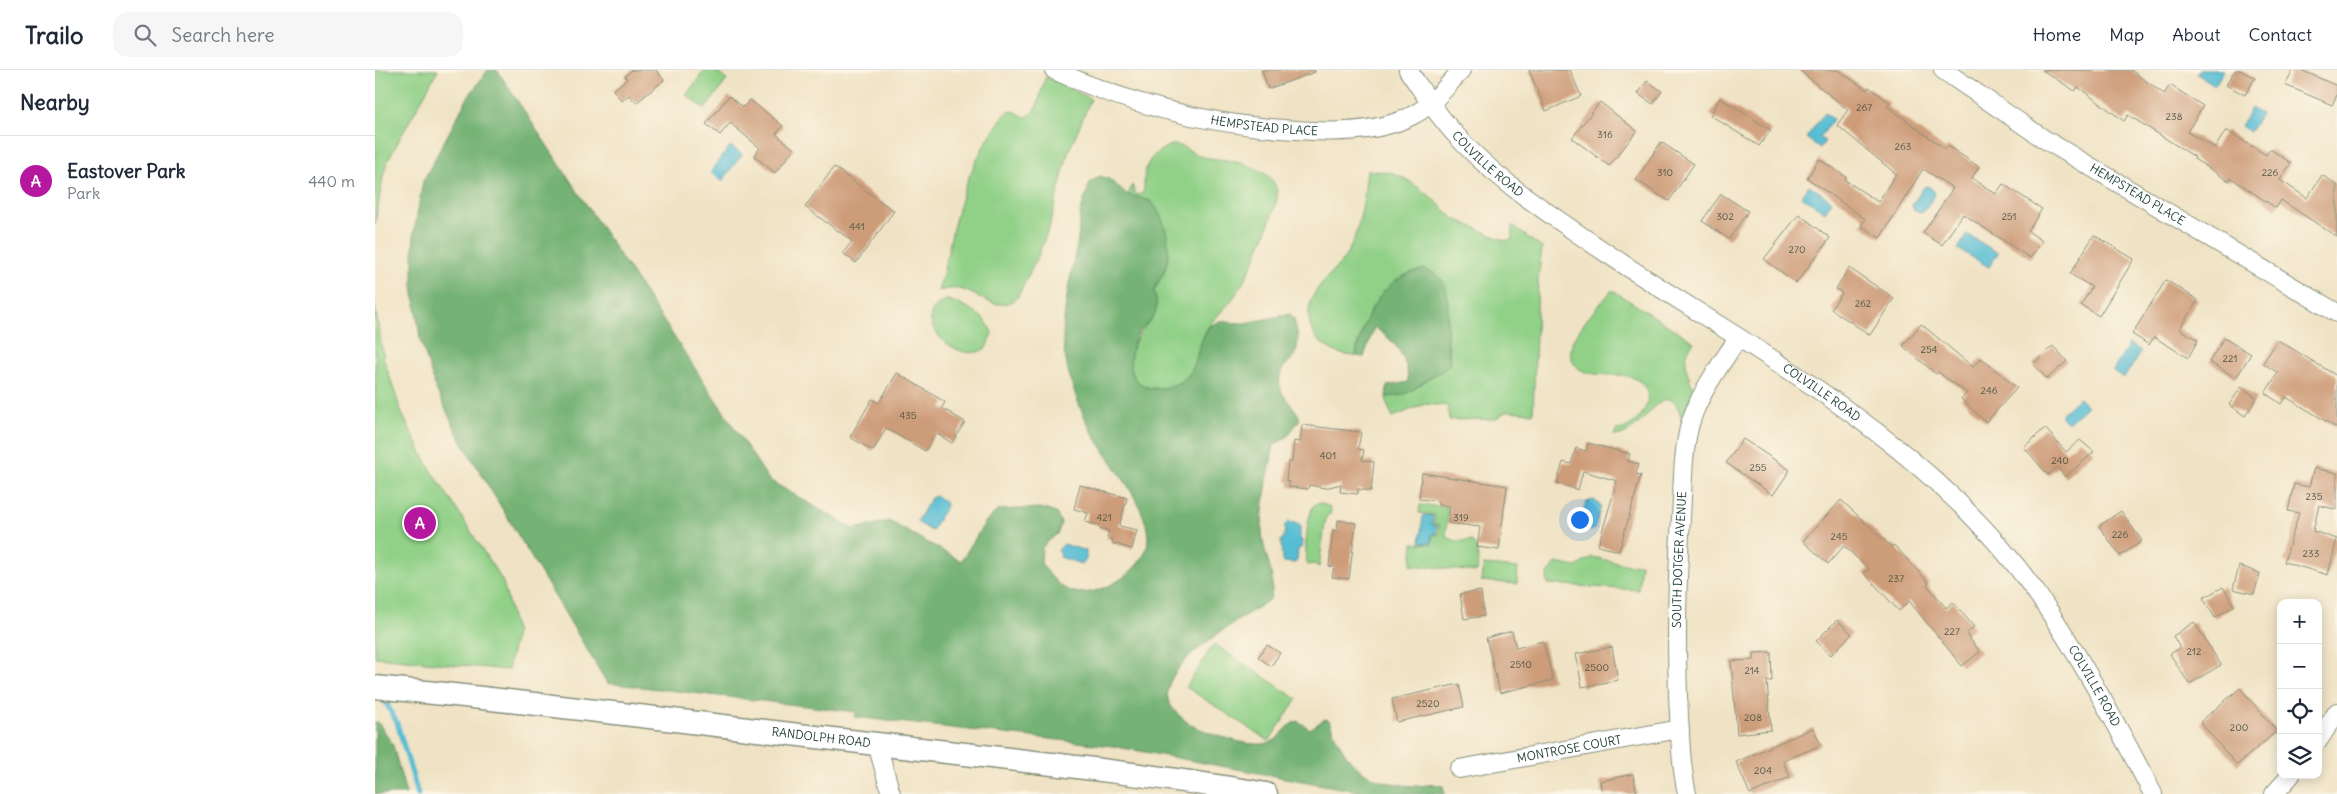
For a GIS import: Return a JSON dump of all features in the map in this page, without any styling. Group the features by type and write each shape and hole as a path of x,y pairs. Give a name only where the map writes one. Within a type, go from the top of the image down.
{"main road":[{"name":"RANDOLPH ROAD","path":"375,687 1202,783 1266,794"}],"street":[{"name":"HEMPSTEAD PLACE","path":"1054,70 1099,89 1159,109 1225,124 1323,132 1355,131 1401,120 1415,114 1430,103 1462,70"},
{"name":"COLVILLE ROAD","path":"1408,70 1454,134 1512,188 1617,260 1738,338 1874,430 1927,473 1971,515 2012,562 2050,612 2090,675 2153,794"},
{"name":"HEMPSTEAD PLACE","path":"1943,70 2044,139 2337,313"},
{"name":"SOUTH DOTGER AVENUE","path":"1687,794 1683,775 1680,729 1677,582 1685,454 1694,412 1705,388 1738,338"},
{"path":"2322,735 2337,712"},
{"name":"MONTROSE COURT","path":"1459,769 1680,729"},
{"path":"877,744 891,794"},
{"path":"2273,794 2287,779"}],"green space":[{"path":"375,70 438,70 388,160 383,176 375,225"},
{"path":"488,70 497,70 769,480 854,529 889,521 961,561 986,521 998,510 1041,508 1056,513 1061,523 1058,533 1042,547 1041,563 1059,585 1074,592 1085,593 1098,590 1122,578 1141,559 1147,548 1148,537 1146,524 1135,497 1101,447 1083,413 1073,388 1066,362 1063,338 1064,315 1078,241 1080,215 1090,182 1100,176 1109,179 1128,195 1151,201 1161,216 1167,234 1168,252 1165,270 1154,291 1157,305 1155,313 1136,337 1131,351 1131,367 1136,380 1145,387 1158,389 1178,383 1193,368 1208,328 1221,322 1245,323 1290,314 1295,322 1298,343 1293,357 1282,371 1280,386 1283,395 1300,419 1287,437 1274,445 1263,509 1262,530 1264,547 1272,581 1270,599 1199,648 1182,664 1171,681 1168,697 1176,712 1192,725 1223,737 1252,744 1268,743 1277,739 1290,725 1298,721 1310,729 1325,719 1329,720 1342,748 1359,768 1382,781 1396,784 1443,786 1445,794 1372,794 1112,746 854,717 857,712 607,683 459,437 436,389 420,338 413,286 413,259 414,232 423,181 468,97"},
{"path":"705,70 714,70 727,80 705,109 686,95"},
{"path":"1046,77 1091,99 1068,153 1049,228 1038,256 1017,298 1004,304 997,304 959,289 938,291 959,205 977,159 989,137 1007,113 1014,111 1026,117 1031,114 1037,105"},
{"path":"1171,145 1181,146 1204,157 1242,163 1263,172 1271,179 1276,188 1277,199 1256,257 1234,297 1207,329 1197,361 1191,373 1181,381 1168,387 1154,388 1147,387 1135,379 1131,365 1131,352 1135,342 1153,314 1155,303 1154,291 1160,279 1162,220 1151,201 1128,195 1132,185 1136,195 1142,194 1144,175 1148,164 1155,155"},
{"path":"1367,170 1393,173 1406,179 1430,196 1453,218 1505,241 1512,239 1512,225 1542,248 1538,281 1533,413 1507,411 1495,419 1449,420 1448,406 1425,404 1393,417 1386,397 1406,393 1422,384 1450,355 1447,337 1448,316 1425,269 1358,342 1356,356 1335,352 1316,338 1309,319 1309,308 1316,290 1342,261 1352,243 1361,212"},
{"path":"1425,269 1442,280 1446,288 1448,297 1447,340 1450,364 1411,391 1401,395 1386,397 1387,386 1408,382 1403,357 1394,344 1374,327 1364,357 1356,356 1359,341 1370,313 1386,289 1410,273"},
{"path":"1612,290 1694,342 1687,353 1686,366 1689,379 1695,391 1684,422 1675,403 1667,400 1660,402 1632,429 1624,434 1614,436 1616,430 1632,424 1644,410 1647,393 1644,385 1628,376 1590,373 1575,365 1571,357 1574,341 1585,322"},
{"path":"947,300 961,304 981,316 986,322 992,334 986,348 974,352 962,351 939,337 933,326 931,316 935,307"},
{"path":"375,307 384,360 402,414 427,463 503,582 516,633 508,670 375,657"},
{"path":"1320,503 1330,507 1331,513 1326,517 1319,567 1314,564 1308,565 1306,544 1312,508 1315,504"},
{"path":"1420,505 1448,507 1446,537 1456,541 1471,541 1474,544 1478,555 1477,572 1411,565 1413,543 1432,544 1433,534 1438,535 1439,525 1434,524 1435,515 1419,513"},
{"path":"1592,557 1629,565 1641,564 1638,590 1548,584 1547,576 1556,563 1576,567"},
{"path":"1483,565 1518,568 1517,584 1481,581"},
{"path":"1214,644 1297,699 1269,741 1186,687"},
{"path":"375,722 378,722 393,745 406,794 375,794"}],"water":[{"path":"2200,70 2224,70 2215,85 2197,74"},
{"path":"2251,108 2261,114 2250,132 2241,126"},
{"path":"1824,113 1833,119 1820,138 1825,141 1820,148 1806,138"},
{"path":"730,146 742,154 722,181 711,172"},
{"path":"1809,185 1832,201 1825,212 1801,196"},
{"path":"1928,186 1934,191 1935,195 1923,212 1920,213 1913,209 1912,205 1924,187"},
{"path":"1967,234 1998,253 1989,267 1958,249"},
{"path":"2129,344 2141,351 2124,378 2113,371"},
{"path":"2079,398 2087,406 2068,423 2060,415"},
{"path":"936,496 945,502 946,506 932,531 917,522 931,498"},
{"path":"1594,500 1601,506 1594,530 1585,531 1579,526 1586,502"},
{"path":"1423,515 1433,516 1432,525 1437,526 1436,534 1432,534 1431,543 1420,542"},
{"path":"1288,522 1300,524 1302,547 1298,549 1297,561 1295,563 1283,562 1282,560 1281,540 1284,537 1285,525"},
{"path":"1064,544 1086,551 1086,560 1081,564 1060,557 1061,555 1058,550"}],"building":[{"path":"632,70 656,70 664,80 636,103 629,95 622,101 613,90 627,79 625,76"},
{"path":"1262,70 1315,70 1315,72 1268,89"},
{"path":"1529,70 1570,70 1581,96 1546,111"},
{"path":"1799,70 1838,70 1867,90 1869,87 1890,103 1887,106 1945,149 1948,146 1979,167 1972,178 1996,194 2003,184 2042,209 2028,231 2042,241 2030,258 1963,214 1942,245 1923,233 1953,188 1923,169 1880,238 1861,225 1865,219 1807,178 1819,159 1846,177 1845,180 1878,202 1896,174 1837,125 1848,110"},
{"path":"2042,70 2131,70 2164,94 2170,85 2203,106 2187,132 2215,148 2226,130 2266,155 2270,149 2291,163 2280,180 2307,198 2322,175 2337,185 2337,237 2281,200 2276,208 2231,178 2229,181 2128,115 2124,121 2078,87 2075,91"},
{"path":"2235,70 2240,70 2255,78 2245,95 2226,85"},
{"path":"2293,70 2301,70 2337,86 2337,95 2332,105 2285,85"},
{"path":"1647,81 1662,91 1653,104 1638,94"},
{"path":"729,96 743,107 750,100 783,126 776,134 794,149 775,173 754,156 760,148 730,123 720,135 706,124"},
{"path":"1720,98 1771,130 1759,146 1710,115"},
{"path":"1600,102 1637,131 1609,166 1572,138"},
{"path":"1661,142 1694,164 1669,201 1636,180"},
{"path":"834,167 894,211 856,263 843,253 852,241 805,207"},
{"path":"1721,194 1748,211 1729,239 1702,221"},
{"path":"1799,214 1830,238 1796,283 1764,259"},
{"path":"2094,235 2134,259 2099,316 2081,305 2092,287 2070,274"},
{"path":"1849,268 1894,298 1870,335 1831,309 1842,293 1836,289"},
{"path":"2166,280 2198,300 2179,329 2198,340 2188,358 2154,337 2149,345 2132,334"},
{"path":"1921,324 1973,367 1981,358 2017,388 1986,422 1961,399 1967,393 1938,372 1936,374 1903,346"},
{"path":"2224,338 2251,354 2236,378 2209,362"},
{"path":"2278,340 2337,376 2337,428 2286,397 2281,404 2265,393 2278,373 2263,363"},
{"path":"2053,346 2067,361 2047,379 2033,364"},
{"path":"897,373 945,402 942,408 965,422 952,443 936,433 925,451 886,428 873,451 850,437 872,399 879,403"},
{"path":"2241,387 2257,398 2245,416 2229,405"},
{"path":"1302,425 1361,432 1358,449 1364,450 1362,460 1374,462 1371,491 1358,489 1358,494 1340,492 1341,484 1325,488 1309,485 1308,489 1289,487 1289,482 1286,481 1288,462 1292,462 1294,441 1300,442"},
{"path":"2045,428 2066,452 2080,440 2094,452 2065,477 2057,467 2048,475 2024,447"},
{"path":"1743,439 1790,470 1773,495 1726,463"},
{"path":"1588,443 1630,454 1628,461 1639,464 1636,474 1641,475 1619,551 1598,546 1617,481 1583,471 1578,490 1557,483 1563,462 1571,464 1576,448 1586,451"},
{"path":"2314,468 2337,473 2337,510 2319,505 2313,531 2337,539 2328,575 2284,562 2299,513 2288,511 2294,484 2309,487"},
{"path":"1422,473 1507,486 1499,550 1477,547 1480,527 1448,523 1450,506 1438,505 1438,501 1419,499"},
{"path":"1080,485 1127,498 1119,526 1137,530 1132,549 1112,543 1113,540 1107,538 1109,531 1099,528 1099,525 1085,522 1088,513 1074,509"},
{"path":"1841,500 1892,547 1894,545 1929,583 1927,585 1946,608 1953,602 1974,627 1966,634 1980,652 1962,666 1909,601 1899,611 1864,573 1869,569 1844,546 1828,564 1803,541"},
{"path":"2121,511 2142,541 2120,556 2099,526"},
{"path":"1338,520 1356,523 1349,579 1332,577 1334,567 1329,566 1333,530 1337,531"},
{"path":"2239,566 2260,573 2254,594 2233,589"},
{"path":"2223,587 2234,606 2215,618 2203,598"},
{"path":"1481,591 1484,616 1464,619 1460,594"},
{"path":"1837,620 1852,634 1831,655 1816,641"},
{"path":"2194,622 2221,665 2189,684 2170,654 2180,648 2173,636"},
{"path":"1512,631 1516,648 1543,641 1553,680 1500,693 1486,638"},
{"path":"1267,645 1280,653 1271,666 1258,657"},
{"path":"1612,647 1618,680 1582,687 1576,654"},
{"path":"1771,652 1772,681 1767,681 1771,730 1737,734 1731,661 1754,660 1754,653"},
{"path":"1459,684 1464,707 1397,722 1392,699"},
{"path":"2240,688 2277,731 2237,765 2200,722"},
{"path":"1813,728 1821,745 1783,761 1790,777 1750,794 1736,762"},
{"path":"1633,774 1637,794 1602,794 1600,781"}],"waterway":[{"path":"381,694 397,723 418,794"}],"place":[{"name":"Eastover Park","path":"420,523"}]}
